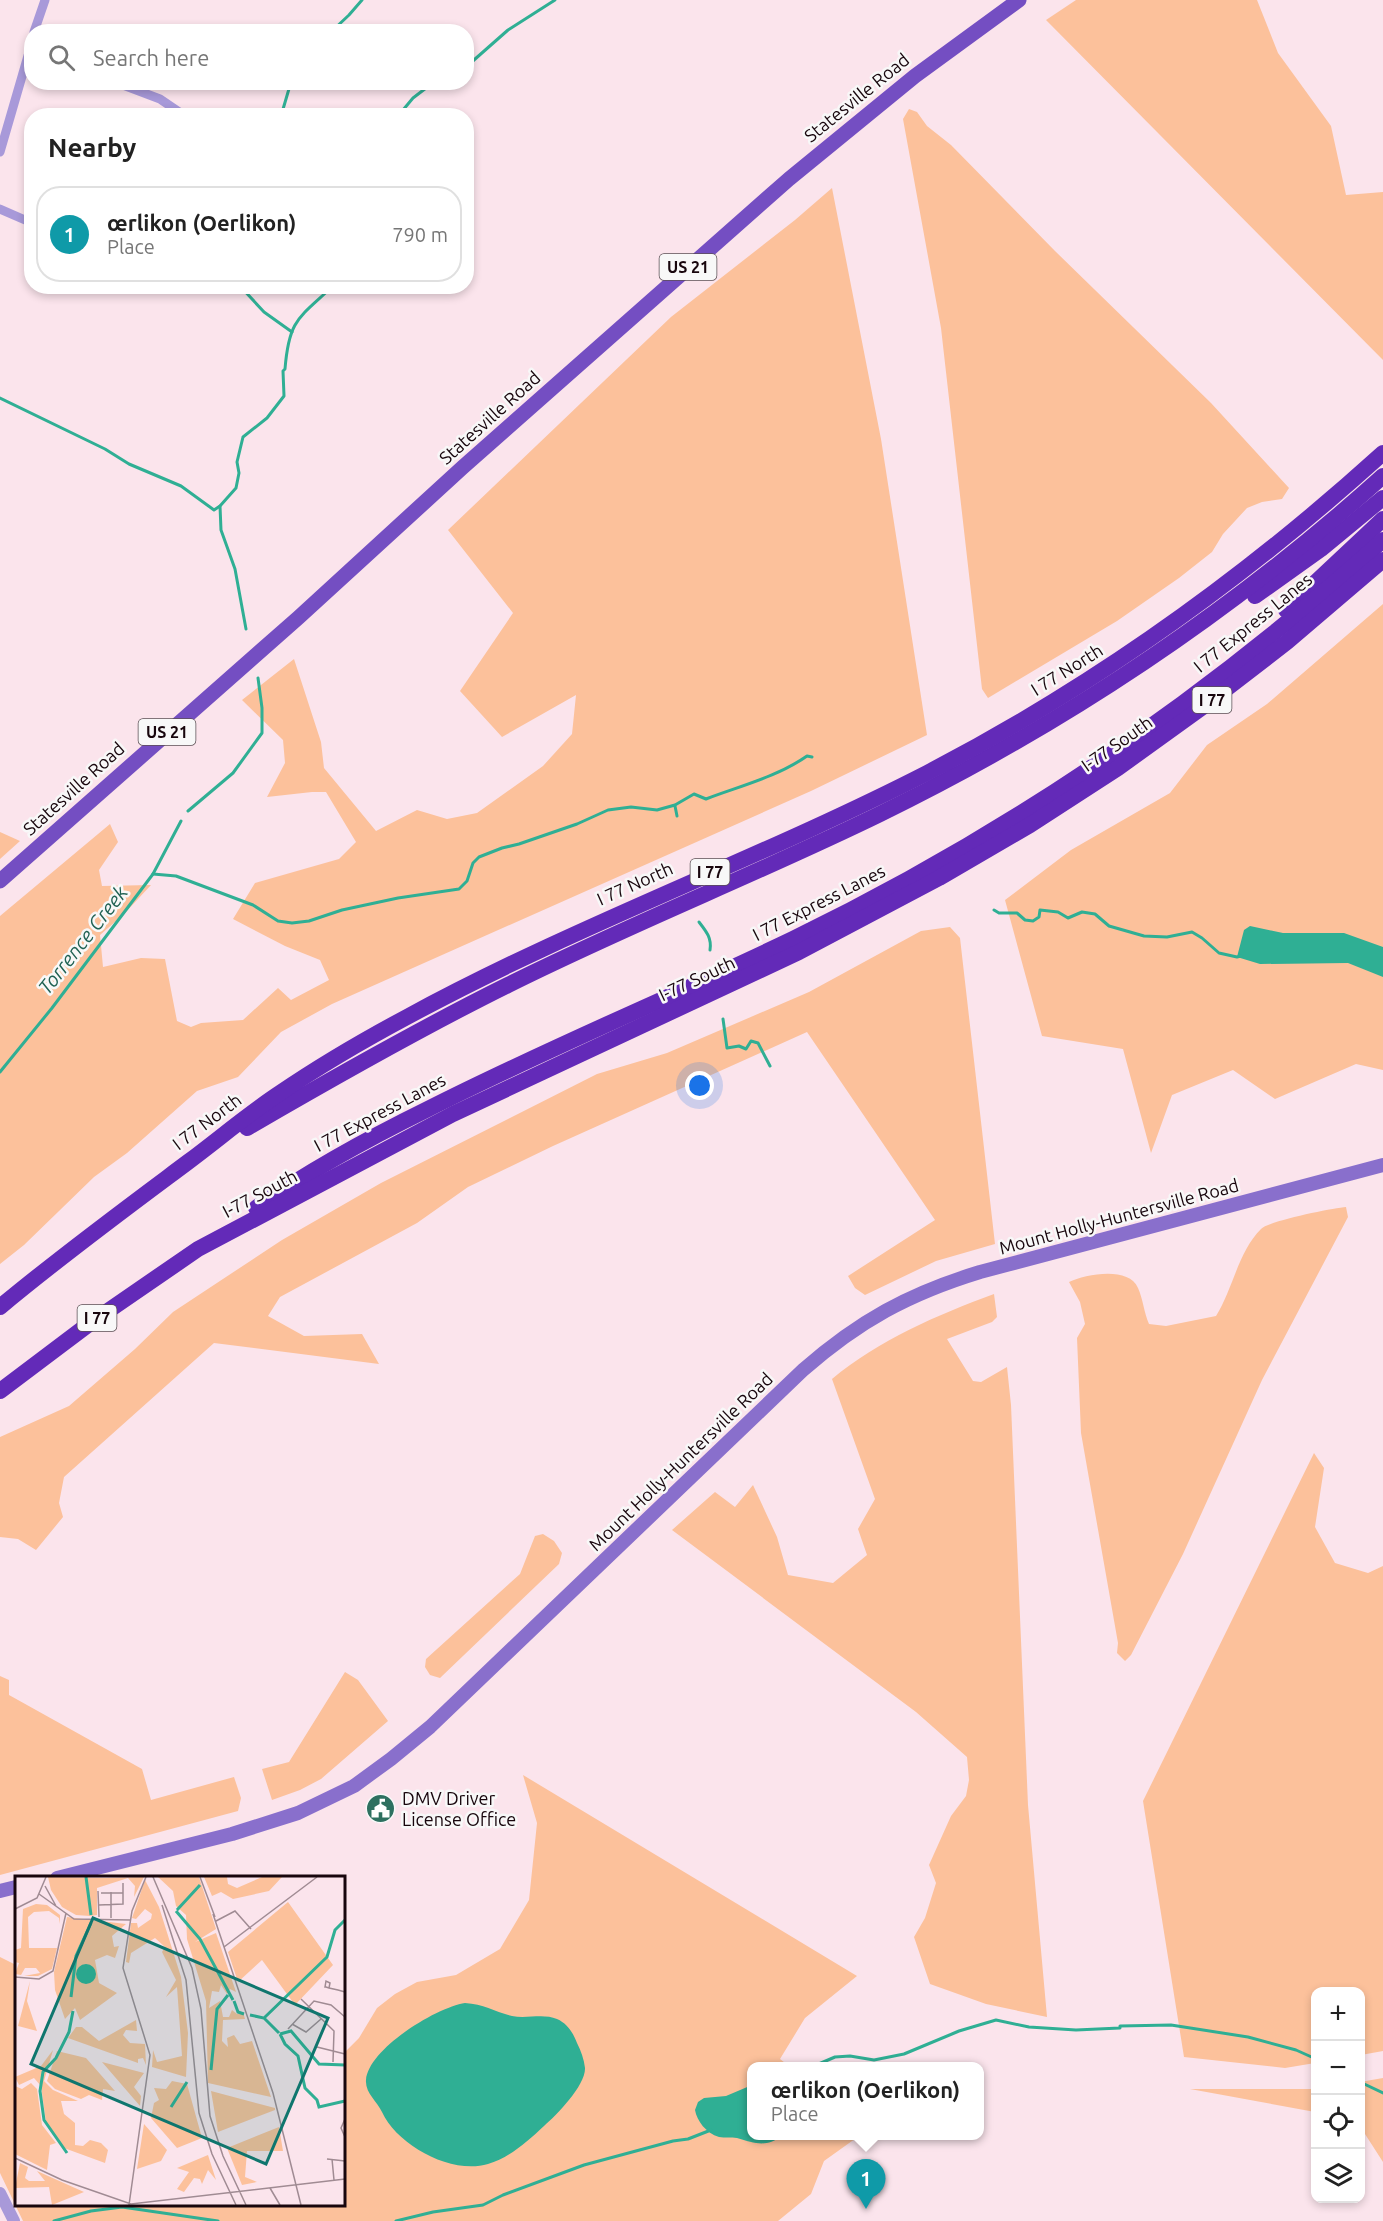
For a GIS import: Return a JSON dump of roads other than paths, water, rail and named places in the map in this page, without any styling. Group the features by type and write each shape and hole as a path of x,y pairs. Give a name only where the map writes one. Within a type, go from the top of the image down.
{"highway":[{"name":"I 77 North","path":"0,1307 102,1224 187,1163 247,1116 314,1071 451,993 553,942 873,799 970,750 1104,670 1198,604 1273,547 1383,453"},
{"name":"I 77 Express Lanes","path":"187,1163 413,1034 506,986 776,863 931,788 1023,738 1156,654 1284,561 1383,476"},
{"path":"1156,654 1240,605 1294,569 1383,498"},
{"path":"1195,694 1383,519"},
{"name":"I 77 Express Lanes","path":"198,1249 306,1175 399,1123 494,1076 793,939 923,872 978,840 1066,784 1195,694 1278,630 1383,540"},
{"name":"I-77 South","path":"0,1390 89,1324 198,1249 434,1123 790,957 985,852 1075,797 1195,712 1287,642 1383,560"}],"main road":[{"name":"Statesville Road","path":"0,881 789,179 915,76 1019,0"},
{"name":"Mount Holly-Huntersville Road","path":"65,1876 201,1842 281,1819 335,1797 371,1774 438,1720 817,1358 859,1325 889,1308 940,1285 980,1272 1383,1165"},
{"path":"0,1892 15,1887"}],"street":[{"path":"37,24 45,0"},
{"path":"0,153 24,72"},
{"path":"136,90 160,99 173,108"},
{"path":"0,208 24,219"},
{"path":"0,2193 14,2221"}],"waterway":[{"name":"Torrence Creek","path":"339,24 362,0"},
{"path":"474,60 508,30 555,0"},
{"name":"Torrence Creek","path":"283,108 289,90"},
{"path":"405,108 423,90"},
{"name":"Torrence Creek","path":"247,294 264,312 292,332"},
{"name":"Torrence Creek","path":"246,629 235,569 221,530 220,506 236,488 239,473 237,462 243,437 267,418 284,396 283,371 293,329 304,313 324,294"},
{"path":"0,398 105,449 129,464 181,486 214,510 220,506"},
{"name":"Torrence Creek","path":"188,811 233,773 262,733 262,708 258,678"},
{"path":"153,874 176,876 253,905 278,921 292,923 309,921 342,910 398,898 459,889 467,881 473,863 479,857 502,848 577,824 608,810 631,807 657,810 675,805 694,794 706,799 771,775 807,756 812,757"},
{"path":"675,806 677,816"},
{"name":"Torrence Creek","path":"0,1072 52,1008 153,874 181,821"},
{"path":"994,910 999,913 1017,913 1025,920 1033,921 1039,917 1040,910 1058,912 1068,918 1082,912 1095,914 1109,926 1144,936 1167,937 1192,932 1219,953 1241,956"},
{"path":"699,922 709,938 710,950"},
{"path":"723,1019 727,1048 739,1046 746,1049 751,1041 758,1043 770,1066"},
{"path":"823,2062 835,2057 850,2056 874,2060 904,2054 959,2031 996,2020 1029,2027 1076,2030 1171,2025 1248,2037 1296,2050 1311,2057"},
{"path":"1365,2084 1383,2093"},
{"path":"396,2221 433,2212 483,2205 503,2195 584,2165 688,2139 711,2130"},
{"path":"54,2221 91,2211 122,2207 218,2221"}],"place":[{"name":"DMV Driver License Office","path":"381,1809"},
{"name":"œrlikon (Oerlikon)","path":"866,2209"}]}
